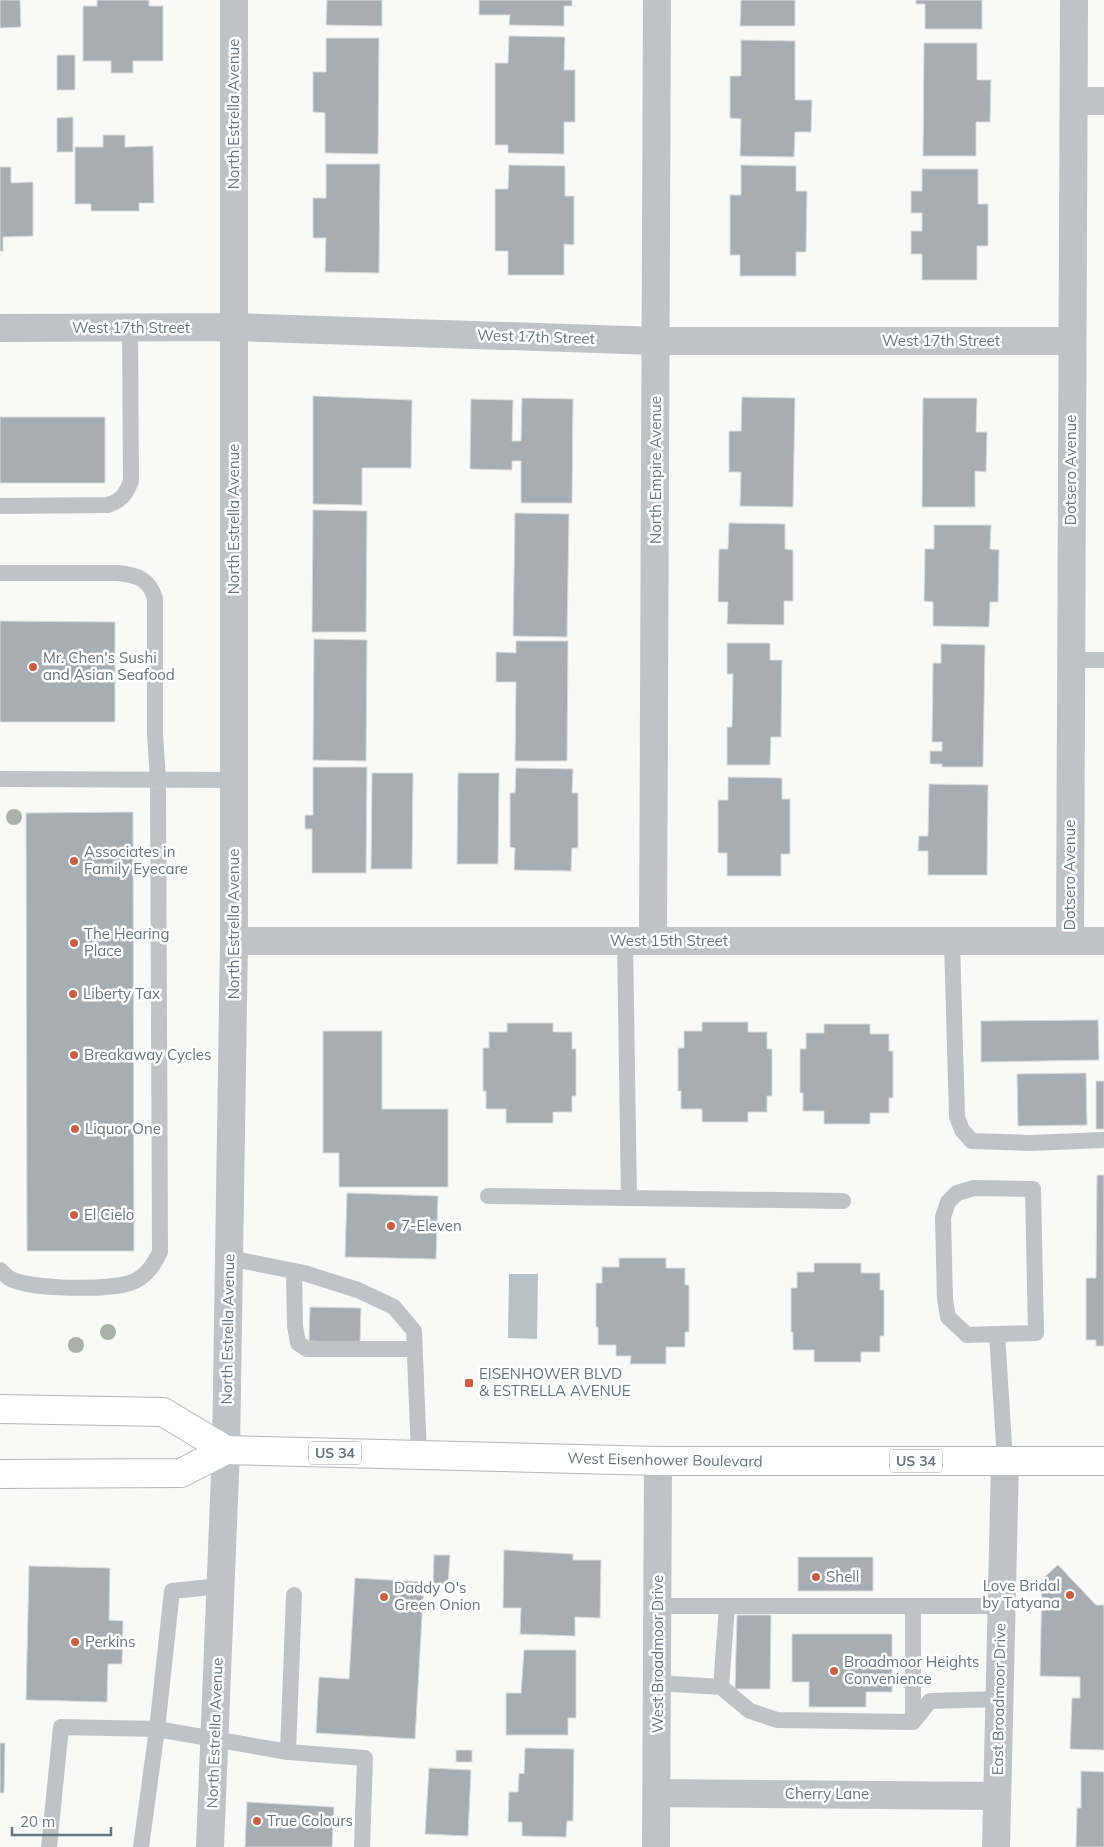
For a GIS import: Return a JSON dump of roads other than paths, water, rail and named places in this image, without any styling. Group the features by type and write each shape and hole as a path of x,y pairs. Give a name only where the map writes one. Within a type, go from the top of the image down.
{"highway":[{"name":"West Eisenhower Boulevard","path":"0,1408 163,1412 226,1450"},
{"name":"West Eisenhower Boulevard","path":"0,1474 181,1473 226,1450 658,1461 1104,1461"}],"street":[{"name":"North Estrella Avenue","path":"210,1847 226,1450 234,941 234,0"},
{"name":"North Empire Avenue","path":"654,941 657,0"},
{"name":"Dotsero Avenue","path":"1070,941 1071,341 1074,0"},
{"path":"1074,102 1104,101"},
{"name":"West 17th Street","path":"0,328 234,328 657,341 1071,341"},
{"name":"West 15th Street","path":"234,941 1104,941"},
{"name":"West Broadmoor Drive","path":"656,1847 658,1461"},
{"name":"East Broadmoor Drive","path":"996,1847 1005,1461"},
{"name":"Cherry Lane","path":"657,1793 997,1796"}],"lane":[{"path":"0,506 108,505 119,501 126,493 131,481 130,328"},
{"path":"0,573 118,573 135,575 146,581 153,590 155,599 155,736 158,780 160,1252 153,1266 135,1281 102,1287 34,1285 9,1279 0,1270"},
{"path":"1071,660 1104,660"},
{"path":"0,780 234,780"},
{"path":"625,941 629,1198"},
{"path":"952,941 957,1117 962,1130 972,1141 1030,1143 1104,1140"},
{"path":"974,1188 1033,1188 1036,1333 997,1334 967,1335 948,1317 945,1299 943,1217 948,1202 957,1194 974,1188"},
{"path":"488,1196 843,1201"},
{"path":"229,1258 294,1271 358,1290 394,1307 414,1331 419,1455"},
{"path":"294,1271 294,1326 298,1342 307,1349 415,1349"},
{"path":"997,1334 1005,1461"},
{"path":"141,1847 157,1729 172,1591 220,1586"},
{"path":"288,1752 294,1595"},
{"path":"658,1606 1002,1606"},
{"path":"721,1687 727,1606"},
{"path":"913,1606 913,1722"},
{"path":"657,1683 721,1687 750,1711 778,1720 913,1722"},
{"path":"913,1722 930,1701 999,1699"},
{"path":"49,1847 61,1727 157,1729 215,1741 288,1752 365,1758 362,1847"}],"place":[{"name":"Mr. Chen's Sushi and Asian Seafood","path":"33,667"},
{"name":"Associates in Family Eyecare","path":"74,861"},
{"name":"The Hearing Place","path":"74,943"},
{"name":"Liberty Tax","path":"73,994"},
{"name":"Breakaway Cycles","path":"74,1055"},
{"name":"Liquor One","path":"75,1129"},
{"name":"El Cielo","path":"74,1215"},
{"name":"7-Eleven","path":"391,1226"},
{"name":"EISENHOWER BLVD & ESTRELLA AVENUE","path":"469,1383"},
{"name":"Shell","path":"816,1577"},
{"name":"Love Bridal by Tatyana","path":"1070,1595"},
{"name":"Daddy O's Green Onion","path":"384,1597"},
{"name":"Perkins","path":"75,1642"},
{"name":"Broadmoor Heights Convenience","path":"834,1671"},
{"name":"True Colours","path":"257,1821"}]}
